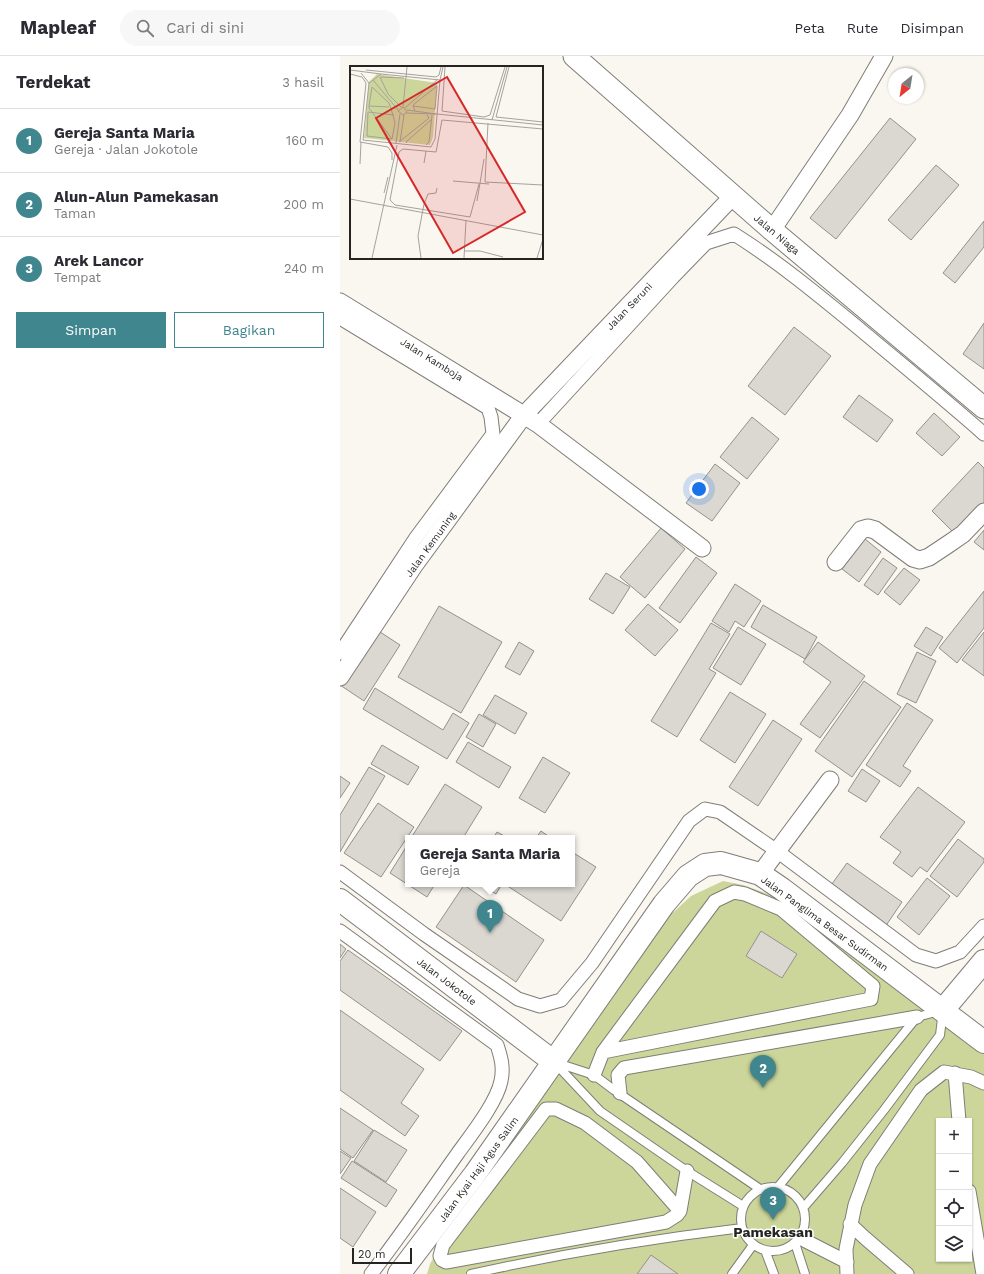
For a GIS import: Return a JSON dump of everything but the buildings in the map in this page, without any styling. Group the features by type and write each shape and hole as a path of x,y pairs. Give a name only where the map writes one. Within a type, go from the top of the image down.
{"highway":[{"name":"Jalan Panglima Besar Sudirman","path":"554,1062 664,904 688,876 705,865 721,863 760,874 984,1042"},
{"name":"Jalan Jokotole","path":"340,900 554,1062"},
{"path":"943,1010 984,961"},
{"name":"Jalan Kyai Haji Agus Salim","path":"400,1274 475,1174 554,1062"}],"street":[{"name":"Jalan Niaga","path":"574,56 772,230 984,408"},
{"path":"772,230 850,115 884,56"},
{"name":"Jalan Seruni","path":"531,419 733,196"},
{"path":"531,419 668,283 706,243 734,234 762,252 821,297 984,434"},
{"name":"Jalan Kamboja","path":"340,302 531,419 702,548"},
{"path":"340,318 488,408 491,417 493,434 415,540 340,653"},
{"name":"Jalan Kemuning","path":"340,677 413,567 531,419"},
{"path":"836,562 861,530 868,528 875,530 913,558 920,560 929,557 963,534 984,512"},
{"path":"760,874 830,780"},
{"path":"340,872 424,934 518,999 540,1006 561,1000 592,962 689,821 705,809 720,812 777,851 916,955 936,961 960,952 984,926"},
{"path":"594,1075 603,1052 715,901 734,892 745,894 781,909 873,986 871,999 603,1052"},
{"path":"340,931 497,1045 502,1061 501,1081 496,1096 371,1274"},
{"path":"620,1093 618,1075 624,1068 917,1017"},
{"path":"847,1268 846,1249 854,1205 870,1164 921,1090 944,1072 972,1077 984,1084"},
{"path":"955,1073 959,1118"},
{"path":"680,1211 637,1162 585,1123 556,1109 546,1109 443,1245 440,1256 442,1260 446,1262 666,1222 678,1215 680,1211 687,1171"},
{"path":"972,1209 983,1274"},
{"path":"850,1224 908,1274"},
{"path":"798,1240 847,1268"}],"lane":[{"path":"778,1186 917,1017 943,1010 940,1034 875,1121 804,1207"},
{"path":"554,1062 594,1075 760,1189"},
{"path":"554,1062 600,1111 687,1171 743,1206"},
{"path":"778,1186 788,1190 798,1197 804,1207 806,1217 804,1228 798,1240 786,1249 776,1251 765,1250 753,1244 746,1237 742,1228 741,1213 743,1206 750,1196 760,1189 778,1186"},
{"path":"471,1274 541,1258 604,1247 742,1228"},
{"path":"798,1240 805,1274"},
{"path":"732,1274 753,1244"},
{"path":"765,1250 774,1274"}],"green space":[{"path":"723,881 743,885 779,898 984,1051 984,1274 427,1274 430,1264 479,1176 666,919 691,896"}],"place":[{"name":"Gereja Santa Maria","path":"490,933"},
{"name":"Alun-Alun Pamekasan","path":"763,1088"},
{"name":"Arek Lancor","path":"773,1220"}],"district":[{"name":"Pamekasan","path":"773,1232"}]}
